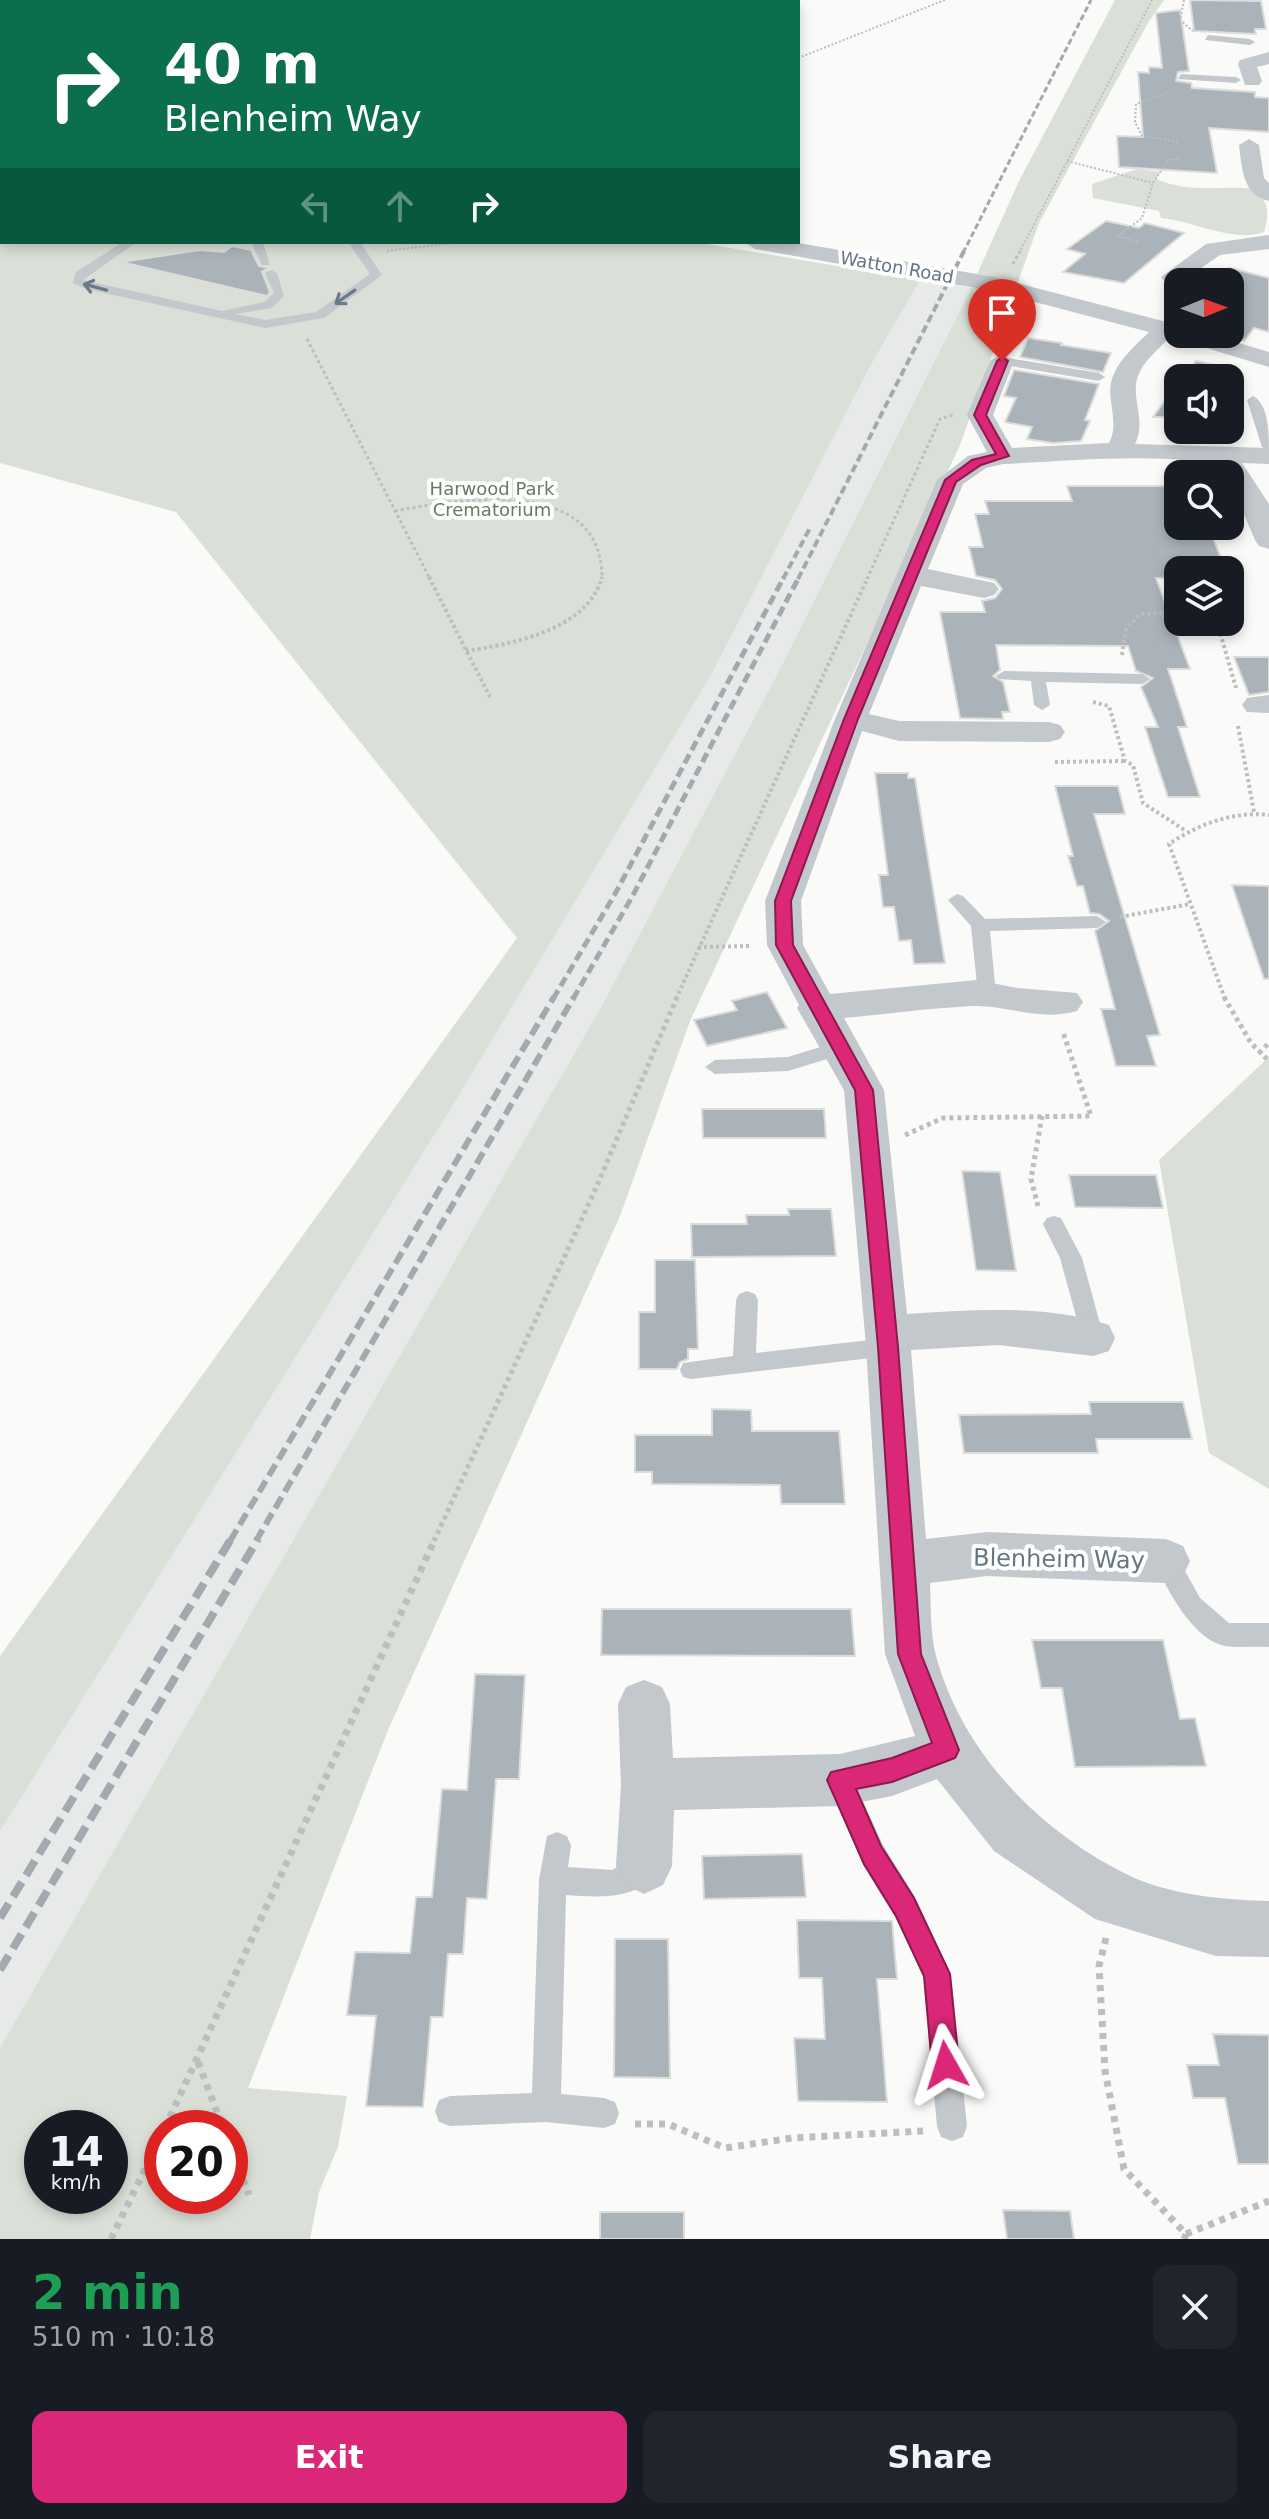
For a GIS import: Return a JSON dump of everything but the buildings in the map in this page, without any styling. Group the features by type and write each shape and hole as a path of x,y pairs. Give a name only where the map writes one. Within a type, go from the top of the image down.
{"street":[{"path":"1250,42 1266,58 1247,64 1252,81"},
{"path":"1249,145 1254,180 1269,195"},
{"path":"1186,268 1214,249 1269,242"},
{"name":"Watton Road","path":"766,244 994,284 1164,329"},
{"path":"1118,451 1128,433 1124,378 1136,358 1164,340"},
{"name":"Watton Road","path":"1229,348 1269,360"},
{"path":"1002,361 980,415 1003,456"},
{"path":"1269,456 1218,457 1118,451 1003,456 977,462 951,480 851,719 783,901 785,945 816,1008 843,1047 864,1090 887,1340 910,1654 947,1750 1013,1832 1115,1899 1216,1928 1269,1929"},
{"path":"1218,457 1235,467 1245,481 1269,540"},
{"path":"912,575 984,589"},
{"path":"851,719 899,731 1045,717"},
{"path":"816,1008 963,994 1059,1003"},
{"path":"887,1340 995,1311 1093,1338"},
{"name":"Blenheim Way","path":"904,1564 987,1554 1166,1561"},
{"path":"644,1704 648,1785 644,1866"},
{"path":"648,1785 840,1780 892,1770 947,1750"}],"lane":[{"path":"1208,38 1250,42"},
{"path":"1181,77 1252,81"},
{"path":"128,244 80,274 77,281 86,286 265,324 320,315 376,275 355,244"},
{"path":"218,314 268,305 280,294 258,244"},
{"path":"1002,361 1099,377"},
{"path":"1253,400 1269,447"},
{"path":"1004,676 1045,717 1088,678 1142,679"},
{"path":"957,900 980,925 987,995"},
{"path":"980,925 1097,922"},
{"path":"715,1067 788,1064 843,1047"},
{"path":"1054,1224 1071,1258 1093,1338"},
{"path":"744,1363 747,1300"},
{"path":"691,1370 887,1340"},
{"path":"1166,1561 1191,1606 1224,1634 1269,1635"},
{"path":"840,1780 873,1855 905,1907 937,1974 952,2126"},
{"path":"546,2107 553,1880 557,1846"},
{"path":"553,1880 615,1884 644,1866"},
{"path":"450,2111 546,2107 604,2113"}],"path":[{"path":"800,57 945,0"},
{"path":"1010,269 1152,0"},
{"path":"1179,142 1142,136 1135,122 1136,104 1177,90 1181,77"},
{"path":"1138,242 1118,236 1142,218 1153,183 1168,160 1181,159"},
{"path":"1067,161 1153,183"},
{"path":"363,255 445,244"},
{"path":"297,321 490,697"},
{"path":"174,2110 596,1188 698,947 940,419 984,404"},
{"path":"395,511 487,499 530,503 572,517 594,544 603,577 598,593 565,619 521,641 466,651"},
{"path":"1116,679 1117,663 1125,649 1126,629 1141,614 1164,613"},
{"path":"1088,678 1094,705 1109,706 1125,761"},
{"path":"1045,717 1055,762 1125,761 1133,765 1143,803 1186,831"},
{"path":"1269,815 1254,812 1186,831 1169,844 1223,996 1259,1053 1269,1061"},
{"path":"1097,922 1190,904"},
{"path":"698,947 785,945"},
{"path":"868,1135 905,1135 943,1118 1091,1116 1059,1003"},
{"path":"1259,1053 1269,1043"},
{"path":"1042,1116 1031,1179 1041,1216 1054,1224"},
{"path":"1115,1899 1099,1966 1105,2071 1124,2169 1185,2236 1269,2201"},
{"path":"197,2061 216,2110"},
{"path":"604,2113 631,2124 668,2124 725,2148 792,2138 906,2135 952,2126"},
{"path":"111,2239 144,2171"}],"shaded area":[{"path":"907,278 988,290 119,2110 24,2110 24,2214 0,2239 0,1656 518,938"}],"green space":[{"path":"1115,0 1164,0 1149,21 1039,223 1018,282 977,274 1020,179"},
{"path":"1137,169 1160,172 1156,179 1169,184 1193,188 1255,189 1267,209 1264,232 1252,235 1226,233 1161,218 1159,211 1093,198 1092,184"},
{"name":"Harwood Park Crematorium","path":"0,244 707,244 920,280 869,368 712,673 451,1108 0,1831 0,1656 517,938 176,512 0,463"},
{"path":"972,287 1013,296 960,445 690,1021 620,1216 388,1730 248,2088 347,2096 338,2147 319,2192 310,2239 0,2239 0,2048 602,1006 776,677"},
{"path":"1269,1057 1269,1489 1209,1453 1159,1160"}],"railway":[{"path":"963,253 1091,0"},
{"path":"798,579 964,251"},
{"path":"783,579 811,526"},
{"path":"553,999 615,894 784,577"},
{"path":"573,999 632,897 799,577"},
{"path":"230,1541 554,997"},
{"path":"256,1541 574,997"},
{"path":"0,1918 231,1539"},
{"path":"0,1970 258,1539"}],"route":[{"path":"946,2065 937,1974 905,1907 873,1855 840,1780 892,1770 947,1750 910,1654 888,1347 864,1090 843,1047 816,1008 785,945 783,901 851,719 951,480 977,462 1003,456 980,415 1002,361"}]}
